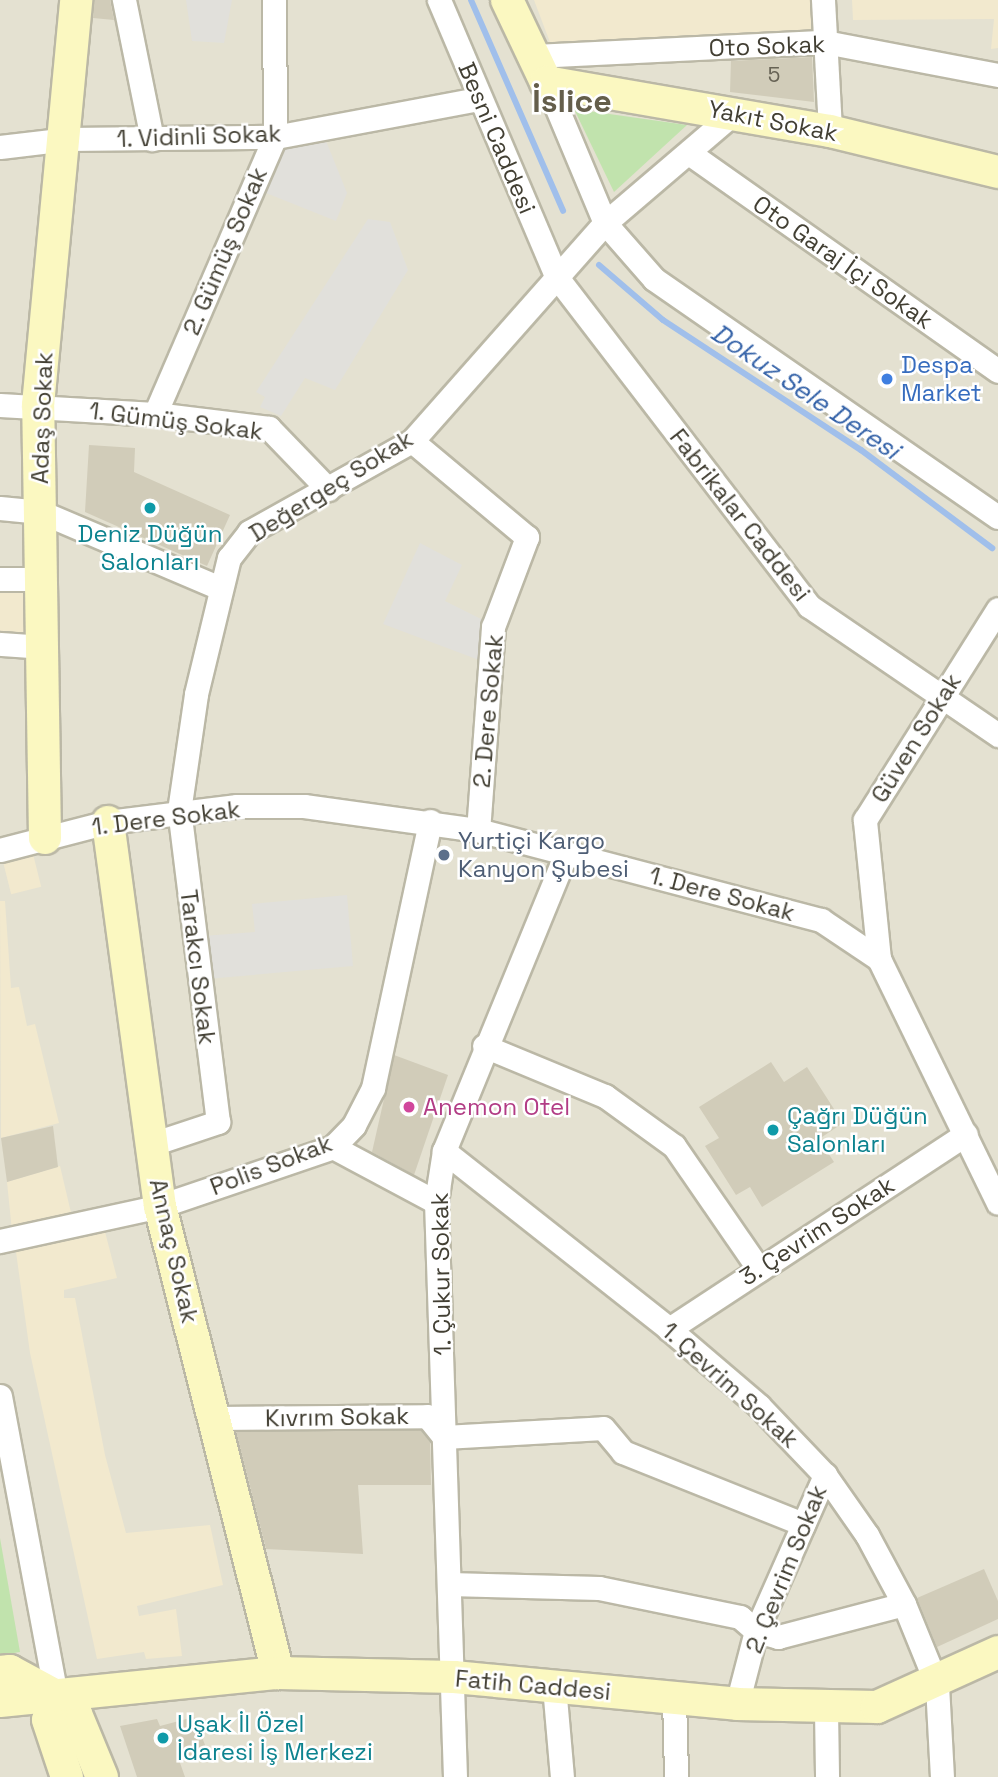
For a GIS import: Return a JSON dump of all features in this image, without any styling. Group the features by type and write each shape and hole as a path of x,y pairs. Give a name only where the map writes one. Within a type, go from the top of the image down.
{"street":[{"name":"Adaş Sokak","path":"45,838 43,579 37,405 67,139 76,0"},
{"path":"124,0 152,139"},
{"name":"2. Gümüş Sokak","path":"155,414 275,137 274,0"},
{"name":"Besni Caddesi","path":"439,0 556,276"},
{"path":"507,0 540,69 605,223 654,279 998,517"},
{"path":"823,0 830,131"},
{"name":"Oto Sokak","path":"540,69 825,42 998,75"},
{"name":"Yakıt Sokak","path":"540,69 734,113 830,131 998,172"},
{"name":"1. Vidinli Sokak","path":"0,148 67,139 275,137 479,99"},
{"name":"Değergeç Sokak","path":"178,811 195,694 220,588 229,558 249,532 412,441 605,223 734,113"},
{"name":"Oto Garaj İçi Sokak","path":"689,153 998,371"},
{"name":"Fabrikalar Caddesi","path":"556,276 809,606 998,735"},
{"name":"1. Gümüş Sokak","path":"0,405 37,405 155,414 269,428 328,489"},
{"name":"2. Dere Sokak","path":"412,441 527,537 493,627 478,830"},
{"path":"0,508 41,512 220,588"},
{"path":"0,579 43,579"},
{"name":"Güven Sokak","path":"879,960 865,820 942,695 991,636 998,609"},
{"path":"0,644 44,647"},
{"name":"1. Dere Sokak","path":"0,850 108,822 178,811 304,806 430,821 478,830 821,920 879,960 998,1203"},
{"name":"Tarakcı Sokak","path":"152,1144 218,1122 178,811"},
{"name":"Polis Sokak","path":"0,1241 159,1206 332,1147 354,1125 373,1088 430,821"},
{"name":"Annaç Sokak","path":"108,822 159,1206 278,1674"},
{"name":"1. Çukur Sokak","path":"455,1777 454,1677 436,1202 444,1151 484,1046 566,854"},
{"path":"484,1046 605,1096 674,1146 760,1269"},
{"name":"3. Çevrim Sokak","path":"669,1329 966,1134"},
{"path":"332,1147 436,1202"},
{"name":"1. Çevrim Sokak","path":"444,1151 669,1329 759,1406 825,1475 867,1535 904,1604 937,1685 942,1777"},
{"path":"0,1396 56,1696 48,1720 67,1777"},
{"name":"Kıvrım Sokak","path":"214,1418 427,1416 444,1437 603,1428 623,1452 803,1524"},
{"name":"2. Çevrim Sokak","path":"737,1704 756,1632 825,1475"},
{"path":"449,1584 600,1588 740,1617 756,1632 778,1637 904,1604"},
{"name":"Fatih Caddesi","path":"0,1701 278,1674 454,1677 825,1710 877,1707 937,1685 998,1652"},
{"path":"0,1672 10,1671 56,1696 76,1714 102,1777"},
{"path":"554,1686 562,1777"},
{"path":"674,1698 676,1777"},
{"path":"825,1710 827,1777"}],"shaded area":[{"path":"0,0 998,0 998,1777 0,1777"},
{"path":"186,0 232,0 224,43 192,41"},
{"path":"534,0 812,0 813,37 551,45"},
{"path":"852,0 998,0 998,48 991,49 994,19 853,20"},
{"path":"322,131 347,193 336,221 266,193 285,146"},
{"path":"368,219 390,222 408,270 335,390 305,378 281,416 260,407 265,397 256,392"},
{"path":"420,543 462,565 445,601 487,622 479,660 383,624"},
{"path":"0,585 38,587 35,635 0,633"},
{"path":"32,850 41,887 11,894 2,857"},
{"path":"347,895 353,966 207,979 203,936 255,932 252,904"},
{"path":"0,901 5,901 11,988 19,987 27,1026 35,1024 59,1123 1,1138"},
{"path":"60,1166 72,1217 12,1231 7,1182"},
{"path":"104,1228 117,1278 64,1290 64,1298 75,1298 105,1455 126,1533 210,1525 223,1585 137,1606 139,1616 176,1609 182,1656 146,1659 144,1652 97,1659 30,1353 16,1252"}],"green space":[{"path":"574,109 687,125 614,192"},
{"path":"0,1538 20,1652 0,1655"}],"building":[{"path":"94,0 110,0 114,20 93,18"},
{"path":"812,57 814,102 730,92 731,61"},
{"name":"Deniz Düğün Salonları","path":"89,445 135,448 134,472 230,515 207,566 85,512"},
{"name":"Anemon Otel","path":"394,1055 448,1075 414,1175 372,1152"},
{"name":"Çağrı Düğün Salonları","path":"771,1062 784,1082 807,1067 843,1123 819,1139 834,1162 762,1207 750,1187 736,1195 705,1146 719,1138 699,1107"},
{"path":"53,1126 58,1167 7,1182 1,1138"},
{"path":"420,1430 430,1442 431,1485 358,1485 363,1554 266,1549 236,1432"},
{"path":"984,1569 998,1601 998,1619 937,1647 917,1598"},
{"name":"Uşak İl Özel İdaresi İş Merkezi","path":"194,1717 207,1750 179,1760 185,1777 137,1777 120,1726 157,1719 160,1726"}],"waterway":[{"name":"Dokuz Sele Deresi","path":"471,0 563,211"},
{"name":"Dokuz Sele Deresi","path":"599,265 663,320 861,450 992,548"}],"place":[{"name":"Despa Market","path":"887,379"},
{"name":"Deniz Düğün Salonları","path":"150,508"},
{"name":"Yurtiçi Kargo Kanyon Şubesi","path":"444,855"},
{"name":"Anemon Otel","path":"409,1107"},
{"name":"Çağrı Düğün Salonları","path":"773,1130"},
{"name":"Uşak İl Özel İdaresi İş Merkezi","path":"163,1738"}],"district":[{"name":"İslice","path":"572,101"}]}
